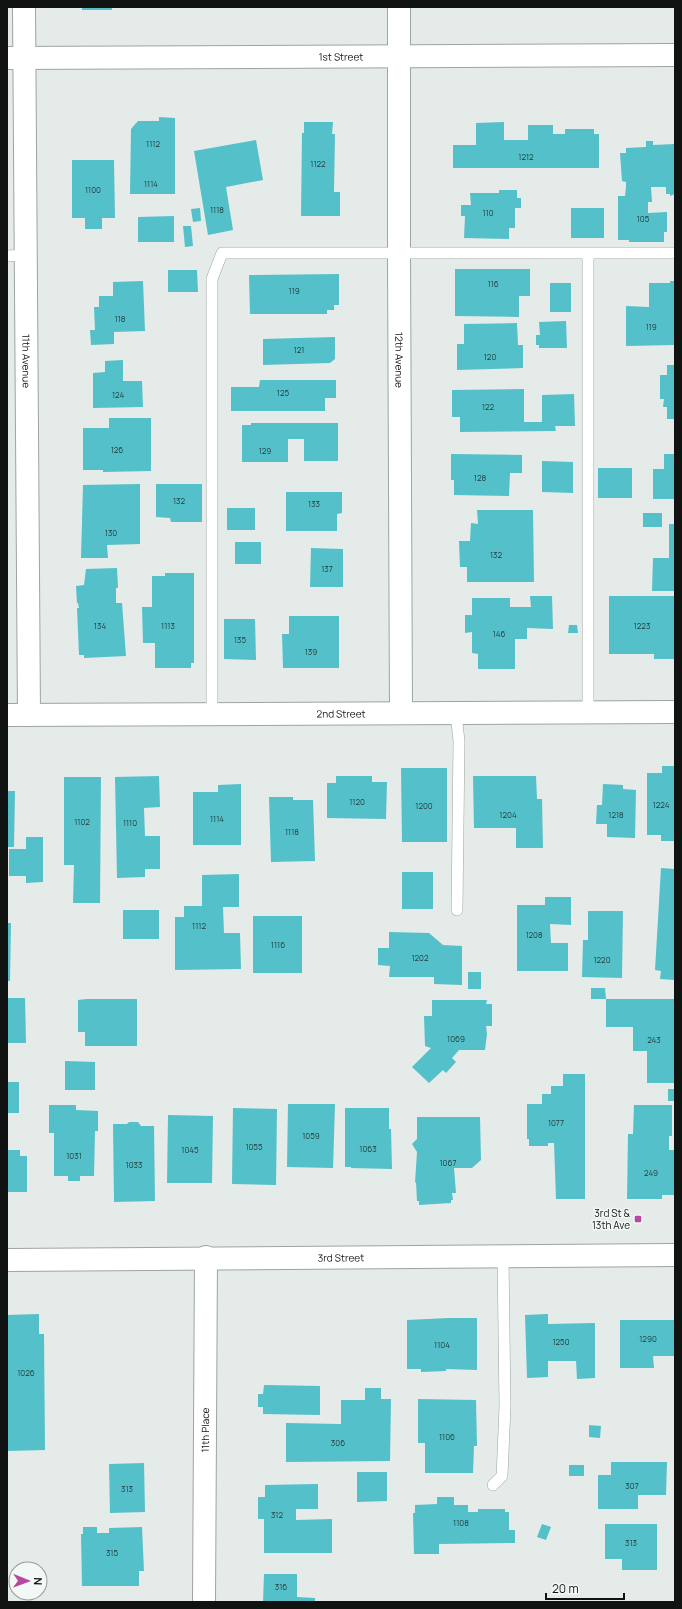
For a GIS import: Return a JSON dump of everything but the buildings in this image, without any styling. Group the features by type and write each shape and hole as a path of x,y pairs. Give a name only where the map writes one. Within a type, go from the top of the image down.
{"street":[{"name":"11th Avenue","path":"24,7 16,58 16,255 29,715"},
{"name":"12th Avenue","path":"399,7 401,713"},
{"name":"1st Street","path":"16,58 399,55 675,55"},
{"name":"2nd Street","path":"7,715 675,712"},
{"name":"3rd Street","path":"7,1260 206,1257 675,1255"},
{"name":"11th Place","path":"204,1602 206,1257"}],"lane":[{"path":"212,714 212,279 222,253 675,254"},
{"path":"588,254 588,713"},
{"path":"456,714 459,741 457,910"},
{"path":"493,1485 502,1476 505,1407 503,1256"}],"place":[{"name":"3rd St & 13th Ave","path":"638,1219"}]}
